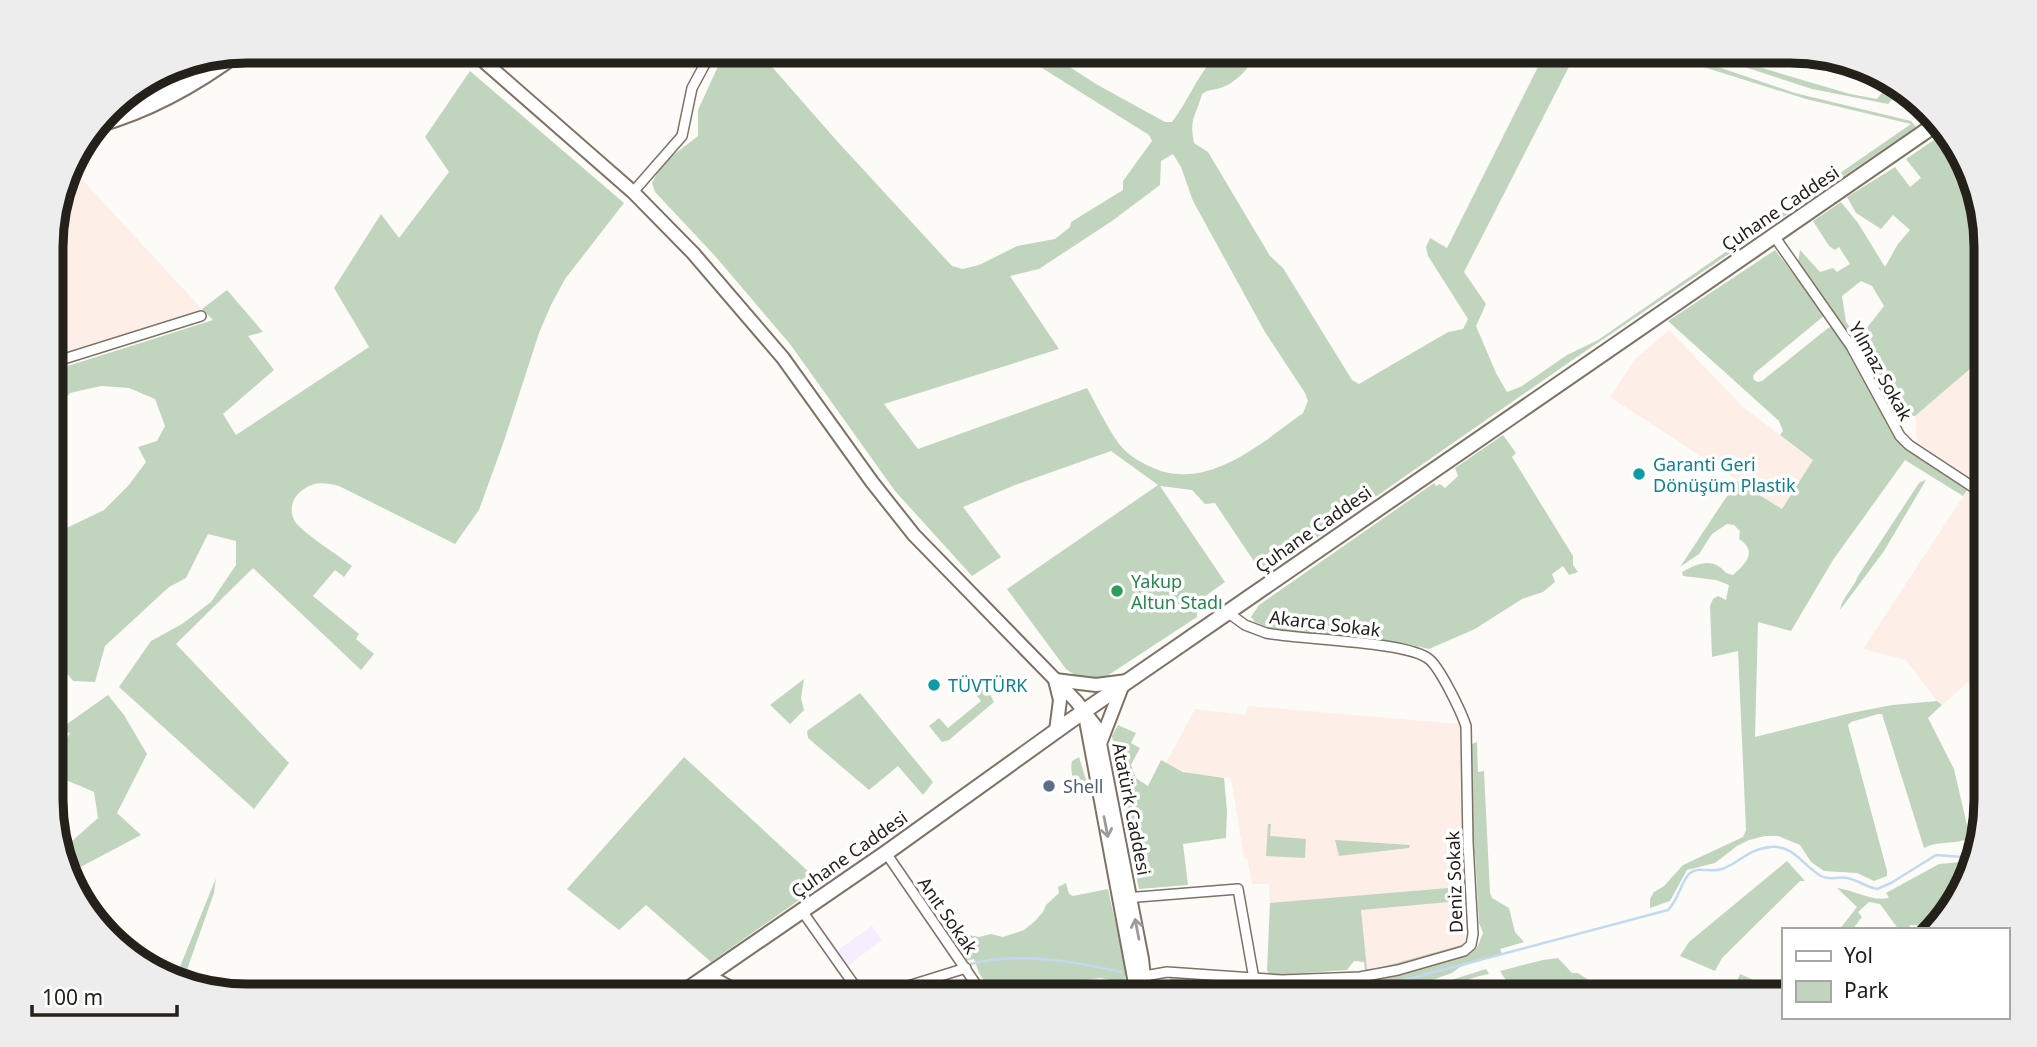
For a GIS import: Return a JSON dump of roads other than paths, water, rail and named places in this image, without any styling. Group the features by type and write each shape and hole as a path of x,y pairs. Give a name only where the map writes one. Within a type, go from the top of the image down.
{"main road":[{"path":"486,63 633,192 693,253 798,377 872,482 914,535 1084,712"},
{"path":"114,121 178,94 221,65"},
{"path":"133,103 170,88 197,71"},
{"name":"Çuhane Caddesi","path":"696,984 1227,612 1930,128"},
{"path":"1055,680 1096,685 1125,683 1101,741"},
{"path":"1055,680 1060,700 1056,731"},
{"name":"Atatürk Caddesi","path":"1084,712 1097,728 1101,741 1125,898 1142,984"},
{"name":"Atatürk Caddesi","path":"1084,712 1125,898"},
{"name":"Atatürk Caddesi","path":"1137,984 1139,977"}],"street":[{"path":"633,192 682,136 692,88 706,63"},
{"name":"Yılmaz Sokak","path":"1774,236 1851,346 1900,436 1909,445 1974,488"},
{"path":"63,359 201,316"},
{"name":"Akarca Sokak","path":"1227,612 1245,625 1284,637 1398,648 1424,655"},
{"name":"Deniz Sokak","path":"1139,977 1167,972 1254,979 1311,980 1379,974 1464,951 1471,945 1473,934 1466,726 1432,661 1424,655"},
{"name":"Anıt Sokak","path":"886,853 976,984"},
{"path":"1125,898 1238,889 1254,979"},
{"path":"802,911 853,984"},
{"path":"915,984 966,968"},
{"path":"709,975 725,984"}],"waterway":[{"path":"1389,984 1668,910 1690,873 1722,869 1763,848 1786,849 1824,877 1847,878 1877,889 1936,855 1965,856"},
{"path":"971,964 989,960 1046,959 1121,972"},
{"path":"1166,981 1182,984"}],"place":[{"name":"Garanti Geri Dönüşüm Plastik","path":"1639,474"},
{"name":"Yakup Altun Stadı","path":"1117,591"},
{"name":"TÜVTÜRK","path":"934,685"},
{"name":"Shell","path":"1049,786"}]}
